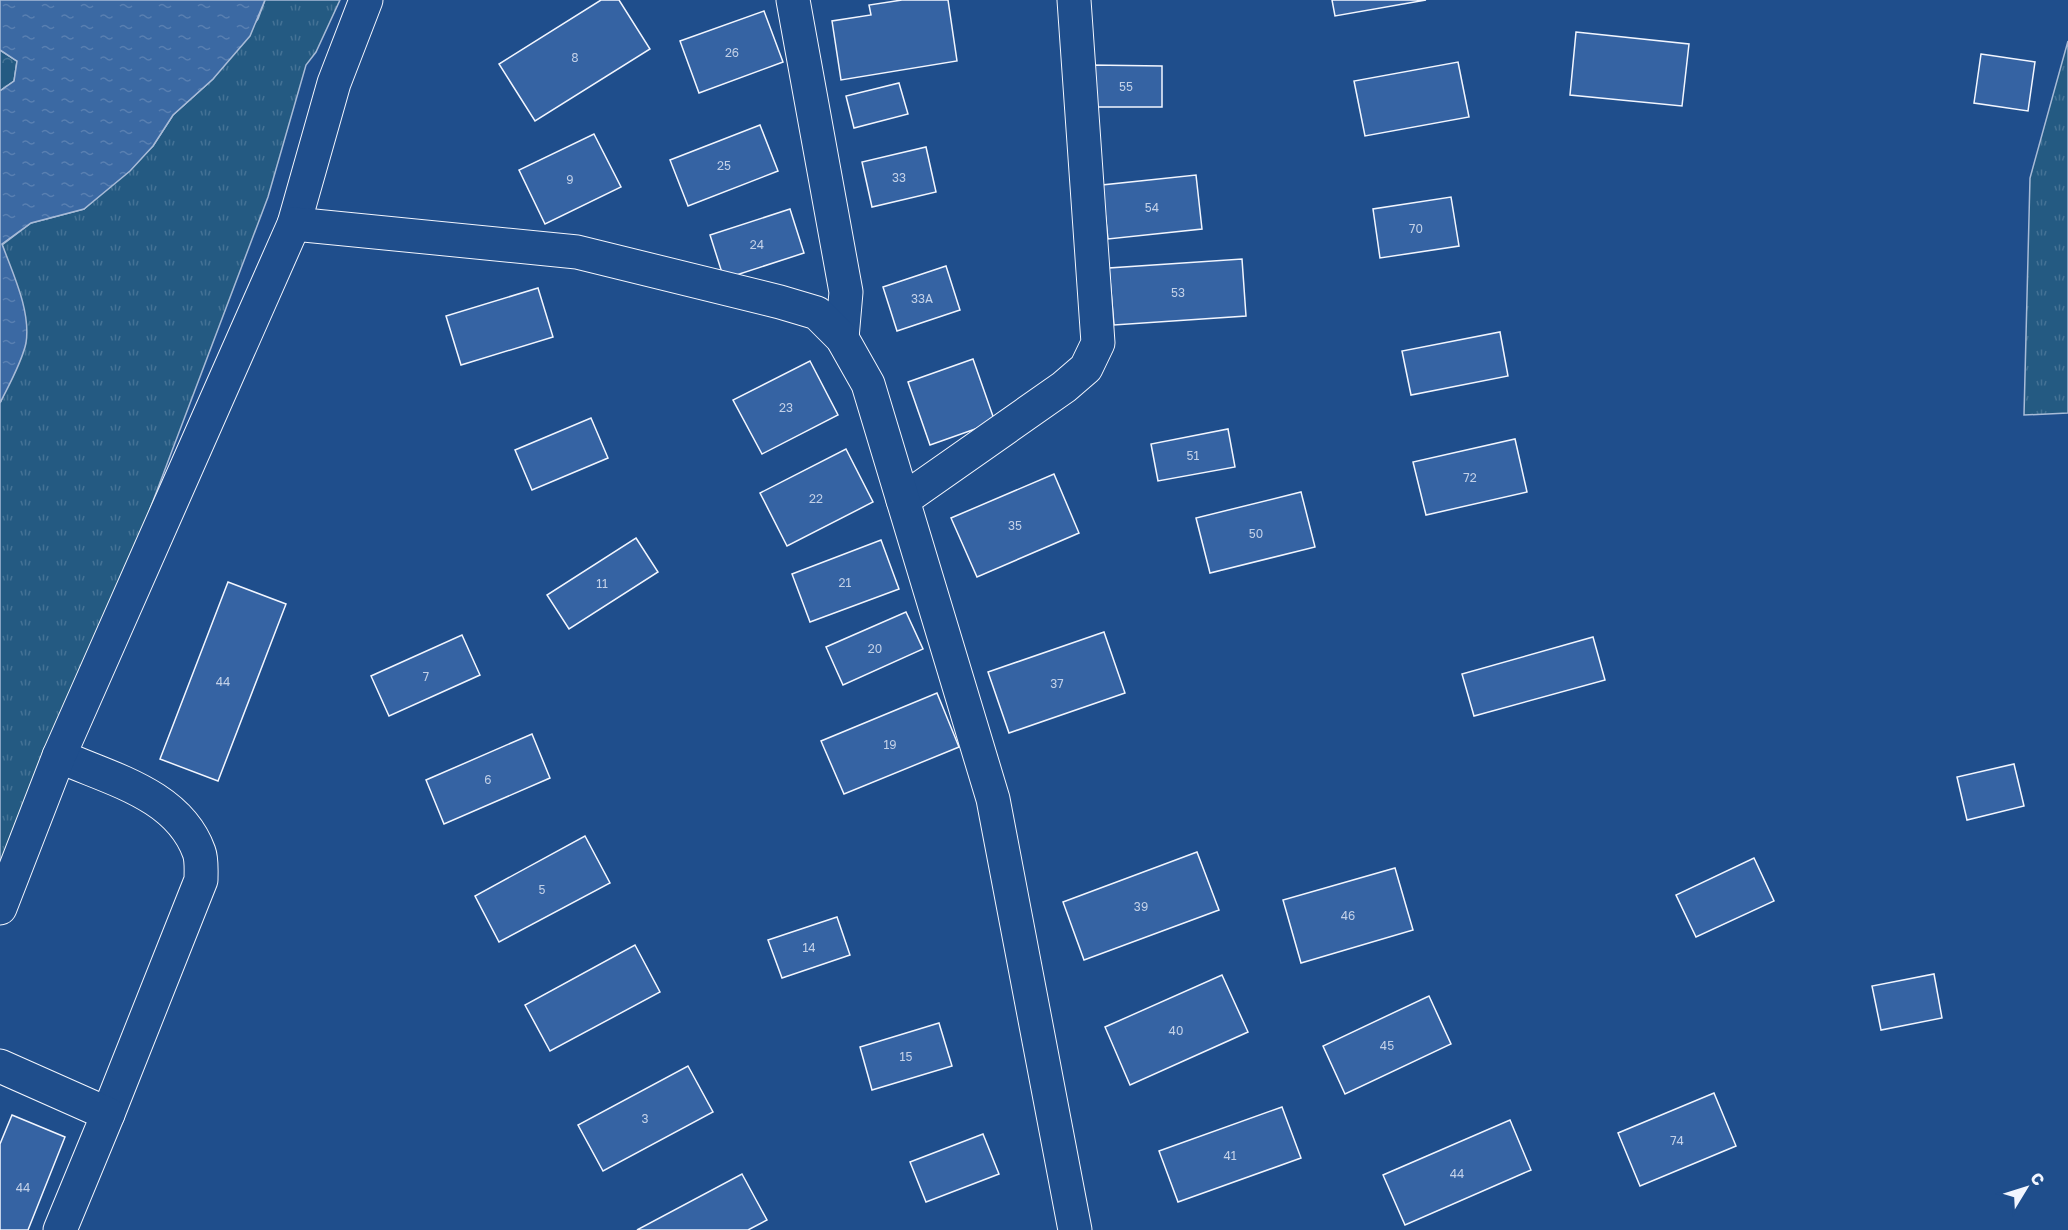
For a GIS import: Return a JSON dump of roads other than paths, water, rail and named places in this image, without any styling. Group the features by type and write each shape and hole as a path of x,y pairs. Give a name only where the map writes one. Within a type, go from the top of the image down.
{"street":[{"path":"0,908 60,756 294,224 334,83 366,0"},
{"path":"793,0 846,292 842,338"},
{"path":"903,500 1064,387 1086,368 1098,343 1074,0"},
{"path":"294,224 576,252 817,314 842,338 868,384 993,799 1075,1230"},
{"path":"60,756 153,797 183,823 200,854 201,880 60,1230"},
{"path":"0,1066 108,1114"}],"water":[{"path":"0,0 265,0 250,36 213,79 173,115 153,146 130,171 84,209 31,223 2,244 24,306 27,331 22,358 0,403 0,91 14,81 17,61 0,50"}]}
